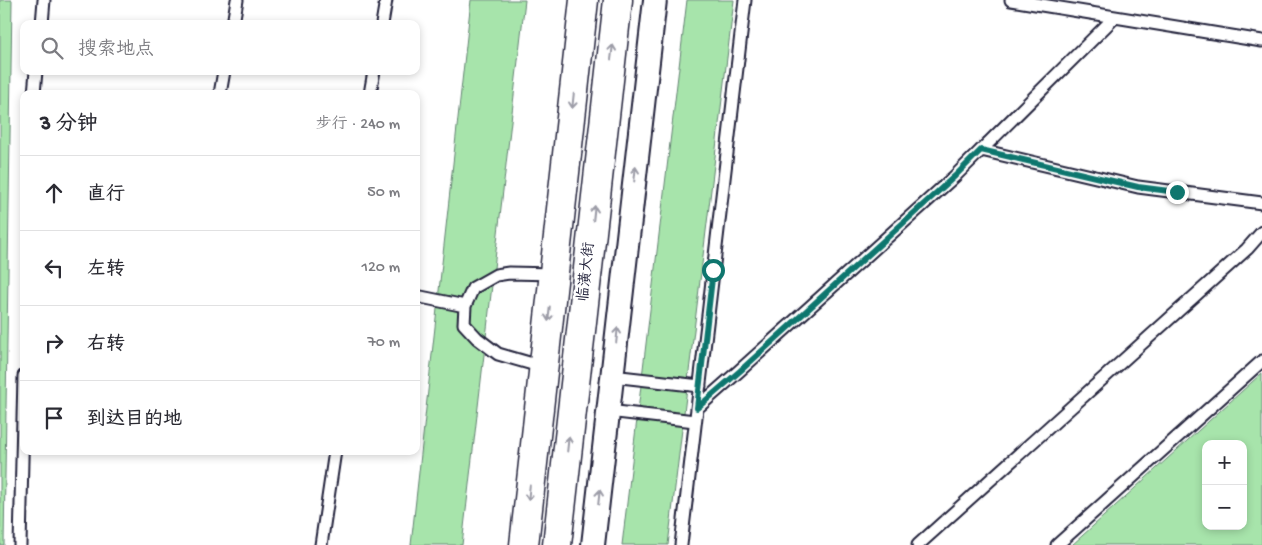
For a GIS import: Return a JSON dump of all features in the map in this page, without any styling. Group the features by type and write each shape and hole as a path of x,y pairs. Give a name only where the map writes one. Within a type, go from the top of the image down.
{"main road":[{"path":"524,545 584,0"},
{"name":"临潢大街","path":"557,545 618,0"}],"street":[{"path":"593,545 655,0"}],"lane":[{"path":"42,20 44,0"},
{"path":"234,20 237,0"},
{"path":"383,20 386,0"},
{"path":"681,545 745,0"},
{"path":"1011,0 1262,41"},
{"path":"697,408 948,182 1115,17"},
{"path":"34,90 36,75"},
{"path":"221,90 223,75"},
{"path":"371,90 373,75"},
{"path":"981,150 1138,187 1262,202"},
{"path":"918,545 1240,256 1262,232"},
{"path":"543,367 498,354 477,338 464,324 465,306 473,288 496,275 509,273 554,274"},
{"path":"420,297 465,306"},
{"path":"1057,545 1262,361"},
{"path":"612,376 700,386"},
{"path":"608,411 695,421"},
{"path":"20,545 22,455"},
{"path":"321,545 334,455"}],"green space":[{"path":"0,0 12,0 4,545 0,545"},
{"path":"471,0 525,0 462,545 411,545"},
{"path":"687,0 734,0 668,545 622,545"},
{"path":"1262,373 1262,545 1072,545"}],"route":[{"path":"713,270 697,408 955,176 981,150 1138,187 1177,192"}]}
